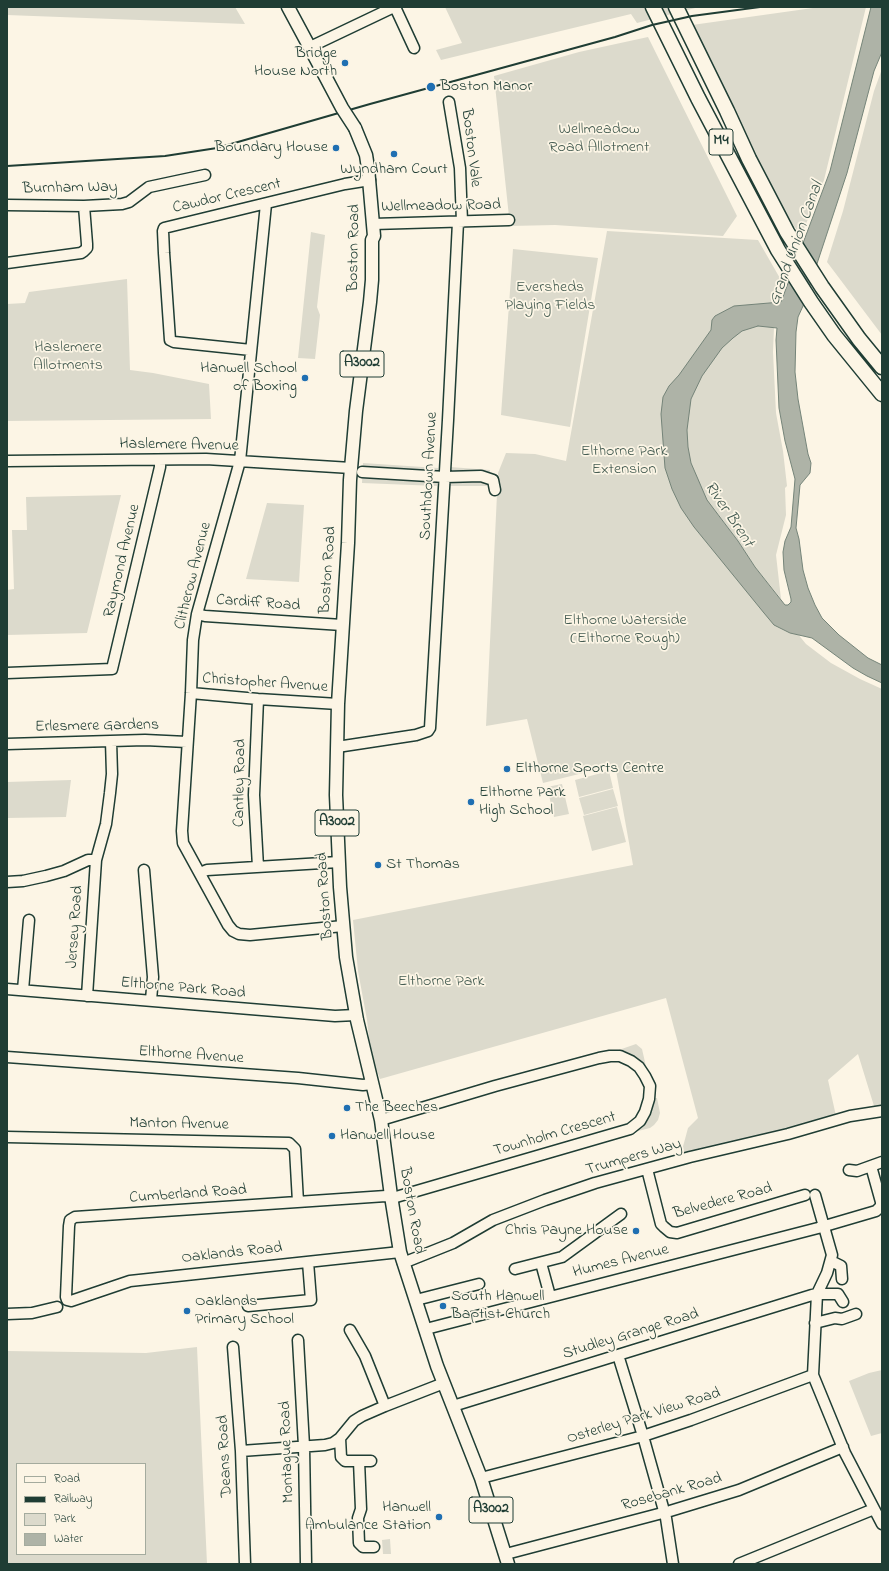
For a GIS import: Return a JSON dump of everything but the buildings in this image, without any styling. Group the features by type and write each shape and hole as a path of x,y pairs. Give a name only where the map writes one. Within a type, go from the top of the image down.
{"highway":[{"name":"M4","path":"653,7 698,98 778,250 834,335 882,394"},
{"name":"M4","path":"676,7 749,159 787,232 822,287 859,339 882,367"}],"main road":[{"name":"A3002","path":"288,7 342,108 355,128 366,155 370,180"},
{"name":"Boston Road","path":"370,180 374,236 372,240 370,294 356,411 357,470 348,543 338,704 336,795 346,957 356,1015 381,1120 390,1196 402,1257 434,1358 481,1478 507,1559"}],"street":[{"path":"310,47 323,40 327,40 355,24 394,7 414,48"},
{"name":"Boston Vale","path":"449,102 460,168 460,222"},
{"name":"Burnham Way","path":"7,205 84,206 122,204 129,202 148,187 174,178 204,175"},
{"name":"Cawdor Crescent","path":"251,350 174,342 170,340 166,303 163,231 166,226 370,180"},
{"name":"Clitherow Avenue","path":"266,204 240,461 197,614 193,640 182,832 184,843 228,925 233,931 239,934 250,935 343,926"},
{"path":"7,263 81,253 84,251 87,248 87,244 84,206"},
{"name":"Wellmeadow Road","path":"373,224 509,220"},
{"name":"Southdown Avenue","path":"337,747 431,732 430,728 460,222"},
{"name":"Haslemere Avenue","path":"7,461 206,459 240,461 445,478 481,476 493,480 495,490"},
{"name":"Raymond Avenue","path":"7,672 112,669 157,482 160,460"},
{"name":"Cardiff Road","path":"197,614 205,616 342,625"},
{"name":"Christopher Avenue","path":"191,693 258,700 338,704"},
{"name":"Cantley Road","path":"258,700 254,795 258,866"},
{"name":"Erlesmere Gardens","path":"7,744 145,740 187,742"},
{"name":"Jersey Road","path":"87,996 96,860 106,824 112,774 111,741"},
{"path":"7,882 23,881 46,876 64,871 88,860 96,860"},
{"path":"200,873 207,870 339,862"},
{"path":"144,870 153,977 151,1000"},
{"path":"23,990 29,920"},
{"name":"Elthorne Park Road","path":"7,989 335,1016 356,1015"},
{"name":"Townholm Crescent","path":"381,1120 532,1076 610,1056 620,1056 631,1061 639,1067 650,1086 649,1099 645,1112 640,1121 630,1129 407,1193 390,1196"},
{"name":"Elthorne Avenue","path":"7,1057 291,1078 362,1085 372,1084"},
{"name":"Trumpers Way","path":"402,1257 453,1243 493,1220 545,1200 646,1169 788,1134 850,1116 882,1111"},
{"name":"Manton Avenue","path":"7,1137 289,1143 295,1149 298,1202"},
{"path":"849,1170 857,1171 882,1162"},
{"name":"Humes Avenue","path":"426,1329 824,1226 879,1210 882,1202 872,1166"},
{"name":"Belvedere Road","path":"646,1169 662,1224 670,1232 677,1232 810,1195 824,1226"},
{"name":"Cumberland Road","path":"69,1301 66,1297 69,1226 70,1220 74,1218 390,1196"},
{"path":"515,1269 562,1257 621,1214"},
{"path":"824,1226 832,1255 831,1261 817,1294 813,1375 843,1447 882,1524"},
{"name":"Oaklands Road","path":"69,1301 130,1281 308,1262 402,1257"},
{"path":"831,1261 842,1262 842,1279"},
{"path":"248,1306 311,1300 308,1262"},
{"path":"541,1262 550,1296"},
{"path":"416,1300 479,1284"},
{"name":"Studley Grange Road","path":"453,1406 817,1294 838,1294 843,1302"},
{"path":"7,1314 32,1313 57,1307"},
{"path":"815,1323 835,1318 842,1319 856,1314"},
{"path":"350,1330 365,1356 385,1406"},
{"name":"Montague Road","path":"298,1340 304,1446 306,1564"},
{"name":"Deans Road","path":"233,1347 241,1451 245,1564"},
{"path":"618,1355 666,1518 673,1564"},
{"name":"Osterley Park View Road","path":"481,1478 643,1436 813,1375"},
{"path":"241,1451 333,1443 340,1438 354,1421 385,1406 444,1383"},
{"path":"340,1438 340,1457 345,1461 371,1461"},
{"name":"Rosebank Road","path":"507,1559 739,1490 843,1447"},
{"path":"359,1461 361,1508 358,1518 359,1543 363,1547 374,1547"},
{"path":"739,1564 874,1509"}],"green space":[{"path":"7,7 235,7 245,24 7,15"},
{"path":"445,7 699,7 637,23 631,14 441,60 436,50 462,43"},
{"path":"820,7 866,7 824,180 801,236 782,209 758,163 692,25"},
{"name":"Wellmeadow Road Allotment","path":"648,37 737,216 723,236 555,225 510,226 494,76 579,52"},
{"path":"882,69 882,335 827,262 843,211 874,91"},
{"name":"Elthorne Waterside (Elthorne Rough)","path":"607,231 758,240 781,280 780,283 783,289 778,302 776,302 771,326 774,327 773,352 776,413 783,451 787,486 785,488 786,515 776,555 781,599 755,567 718,514 705,520 806,644 831,663 882,689 882,1106 874,1106 858,1054 828,1080 836,1116 792,1130 681,1154 688,1128 698,1118 666,998 380,1079 371,1055 367,1020 358,971 353,920 633,865 615,765 543,783 527,719 486,726 498,473 506,453 535,454 566,461"},
{"path":"311,232 325,235 317,307 320,315 315,359 298,358"},
{"name":"Eversheds Playing Fields","path":"513,249 598,258 570,427 501,415"},
{"name":"Haslemere Allotments","path":"127,279 130,370 209,384 211,419 7,421 7,304 25,303 29,292"},
{"path":"363,463 438,468 437,486 362,483"},
{"path":"450,467 490,470 489,486 450,486"},
{"path":"121,495 87,633 7,635 7,590 14,589 12,530 27,530 26,497"},
{"path":"267,503 304,505 299,582 246,579"},
{"path":"609,771 613,788 579,797 575,780"},
{"path":"71,780 66,817 7,818 7,782"},
{"path":"562,784 569,814 554,817 547,787"},
{"path":"613,789 618,806 584,815 579,798"},
{"path":"617,807 626,842 592,851 583,816"},
{"path":"636,1044 642,1049 647,1071 613,1052"},
{"path":"654,1098 657,1098 660,1113 658,1120 650,1128 634,1132 649,1115"},
{"path":"197,1347 207,1564 7,1564 7,1351 146,1353"},
{"path":"882,1370 882,1433 871,1436 849,1381 869,1373"},
{"path":"390,1539 391,1554 383,1554 382,1540"}],"water":[{"path":"871,7 882,7 882,52 874,71 847,173 798,317 795,372 798,399 811,463 810,473 800,485 796,528 803,570 808,588 822,618 839,635 868,658 882,665 882,683 853,668 812,638 790,633 774,625 694,527 681,508 672,489 665,468 661,414 663,397 669,386 679,375 711,330 712,320 715,316 734,306 781,302 830,171","holes":["758,326 777,328 776,340 779,408 785,441 795,479 791,527 785,541 783,552 784,570 791,599 791,602 788,605 785,605 755,567 738,541 707,500 691,463 687,430 691,399 702,376 722,348 742,331"]}],"railway":[{"path":"7,166 165,156 217,148 370,104 615,37 652,25 692,16 760,7"}],"place":[{"name":"Bridge House North","path":"345,63"},
{"name":"Boston Manor","path":"431,87"},
{"name":"Boundary House","path":"336,148"},
{"name":"Wyndham Court","path":"394,154"},
{"name":"Hanwell School of Boxing","path":"305,378"},
{"name":"Elthorne Sports Centre","path":"507,769"},
{"name":"Elthorne Park High School","path":"471,802"},
{"name":"St Thomas","path":"378,865"},
{"name":"The Beeches","path":"347,1108"},
{"name":"Hanwell House","path":"332,1136"},
{"name":"Chris Payne House","path":"636,1231"},
{"name":"South Hanwell Baptist Church","path":"443,1306"},
{"name":"Oaklands Primary School","path":"187,1311"},
{"name":"Hanwell Ambulance Station","path":"439,1517"}],"water label":[{"name":"Grand Union Canal","path":"797,244"},
{"name":"River Brent","path":"728,515"}],"park label":[{"name":"Elthorne Park Extension","path":"624,461"},
{"name":"Elthorne Park","path":"441,982"}]}
